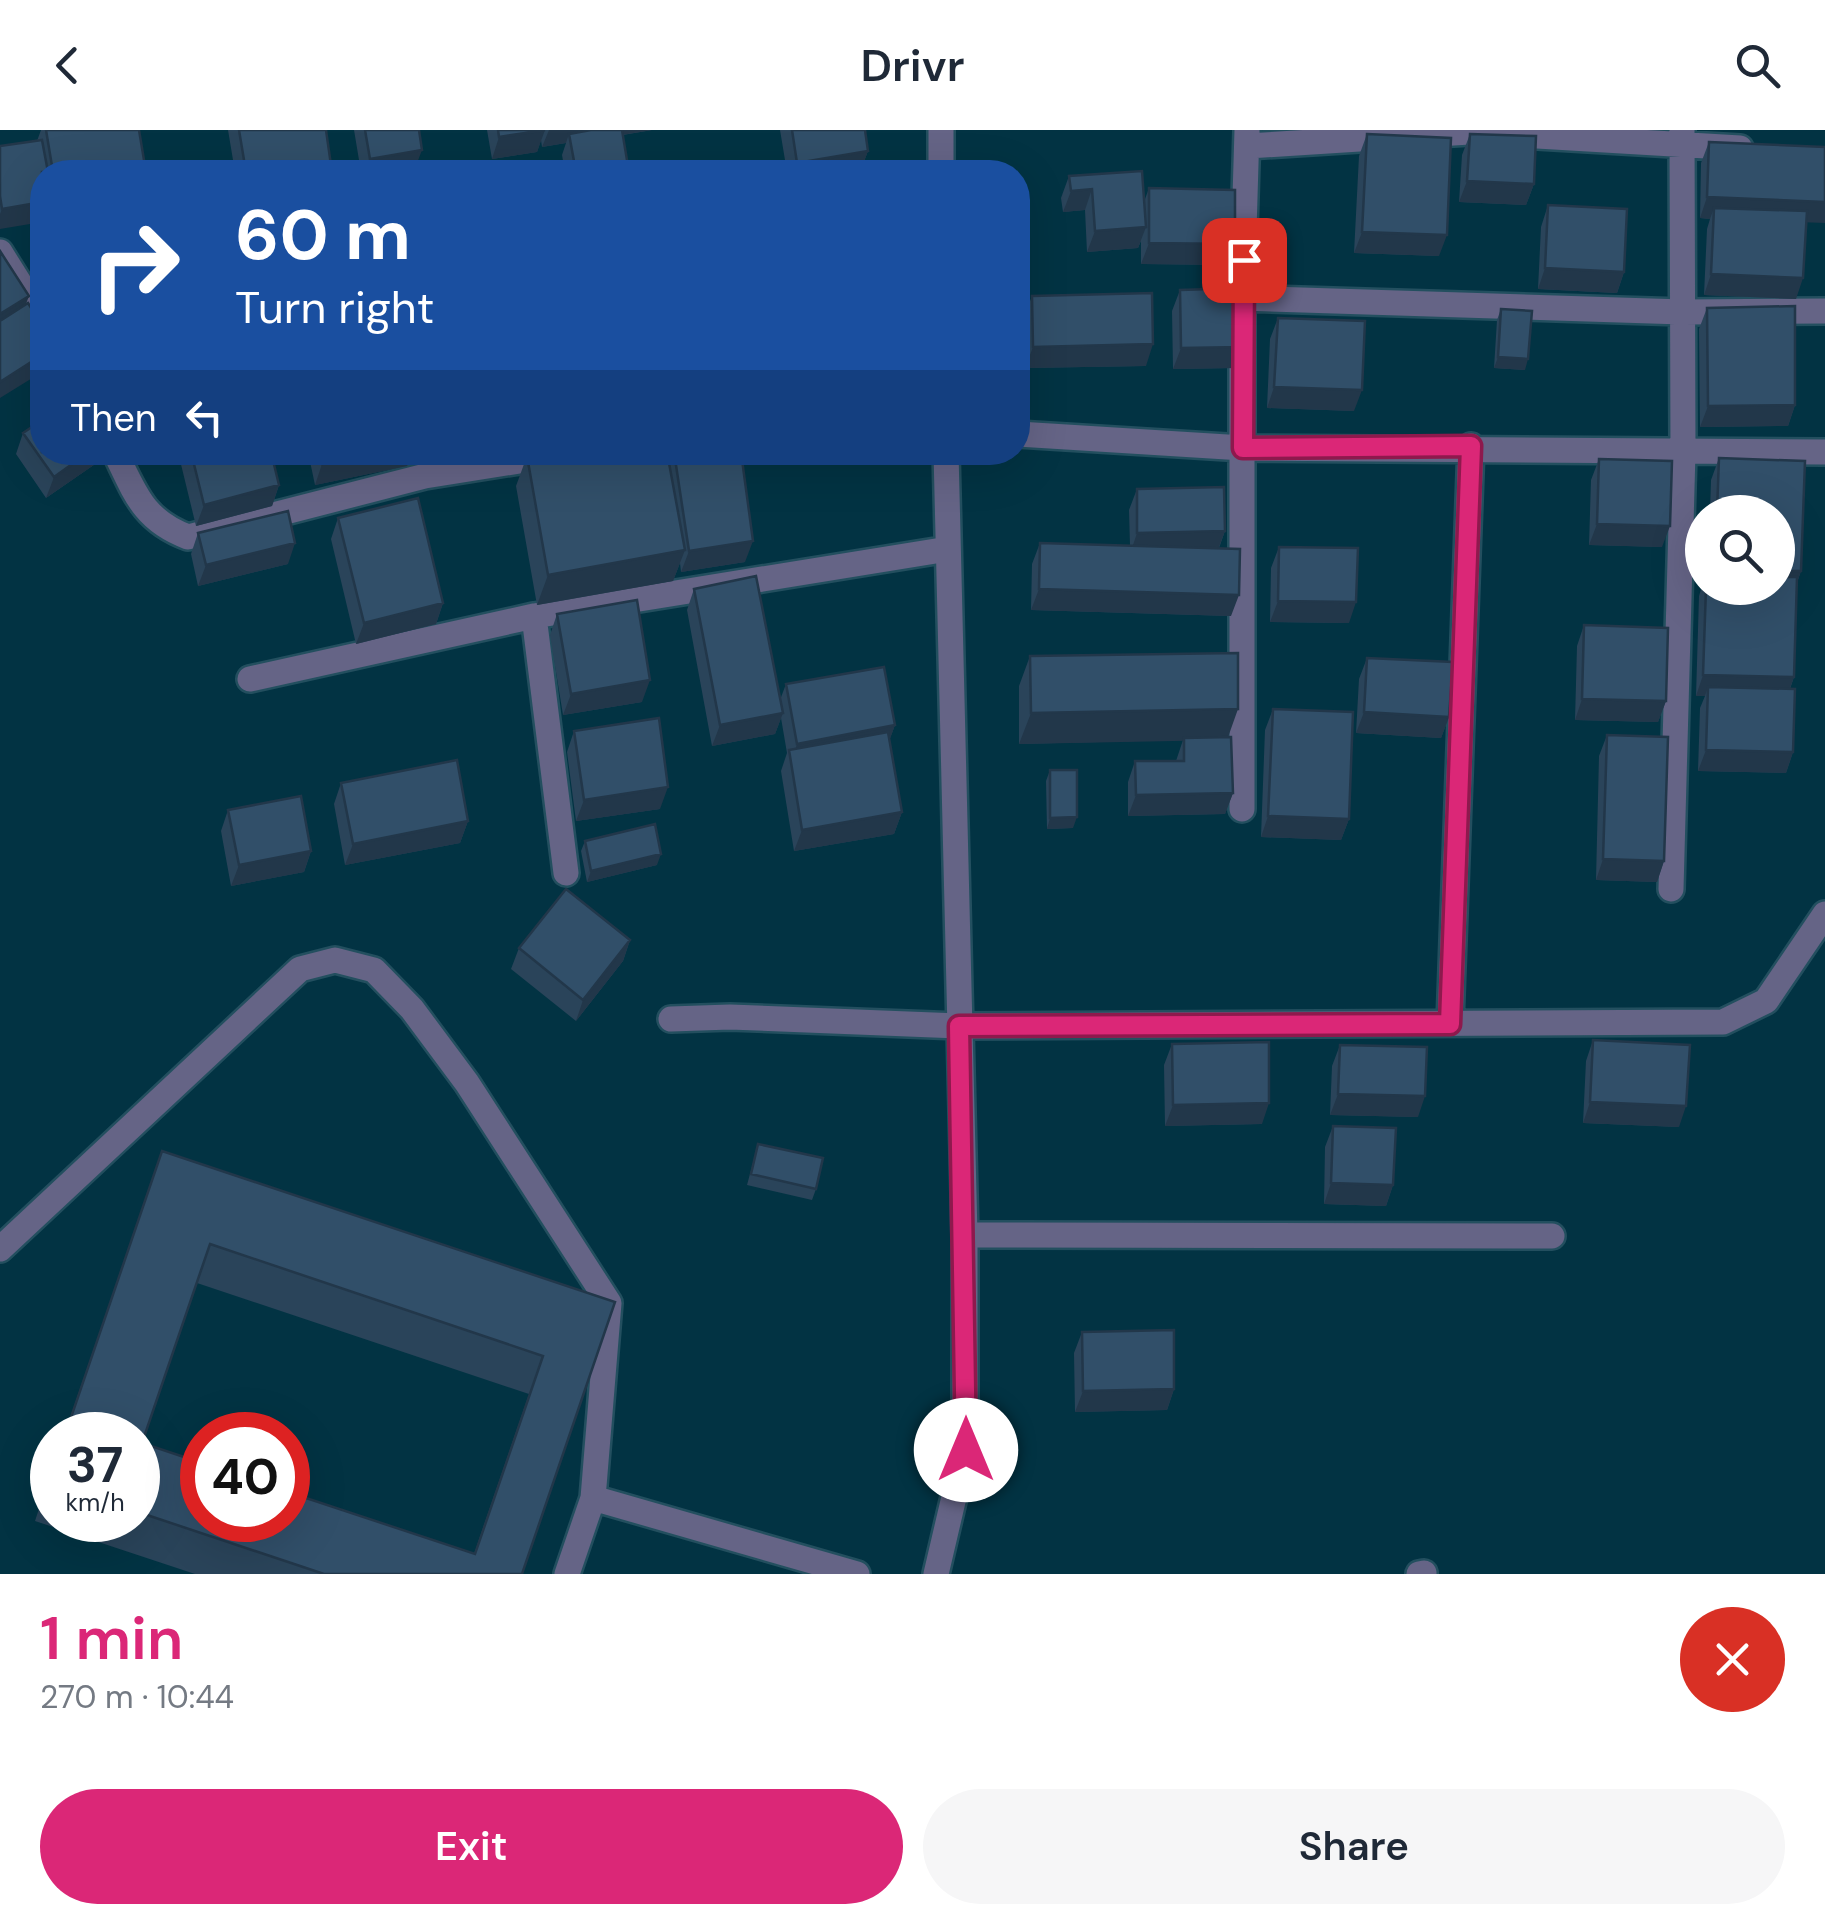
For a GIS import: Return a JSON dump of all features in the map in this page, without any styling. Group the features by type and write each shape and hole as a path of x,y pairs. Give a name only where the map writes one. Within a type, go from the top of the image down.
{"street":[{"path":"940,130 940,160"},
{"path":"1242,809 1242,298 1248,138 1469,132 1682,137 1772,150"},
{"path":"1671,889 1683,452 1682,137"},
{"path":"0,252 30,301"},
{"path":"1242,298 1683,312 1825,311"},
{"path":"1030,435 1243,448 1471,446 1825,452"},
{"path":"1450,1024 1471,446"},
{"path":"120,465 140,504 159,526 188,537 425,476 494,465"},
{"path":"943,1572 966,1450 965,1235 946,465"},
{"path":"250,679 534,616 948,548"},
{"path":"534,616 566,873"},
{"path":"671,1019 730,1016 959,1026 1723,1022 1766,1001 1825,914"},
{"path":"0,1249 300,970 335,960 374,970 412,1010 467,1083 609,1303 593,1498 567,1574"},
{"path":"965,1235 1552,1236"},
{"path":"593,1498 857,1574"}],"building":[{"path":"46,130 139,130 144,160 51,160"},
{"path":"239,130 326,130 330,160 244,160"},
{"path":"365,130 419,130 422,150 370,159"},
{"path":"498,130 545,130 499,137"},
{"path":"622,130 627,160 574,160 569,134"},
{"path":"792,130 865,130 868,151 797,160"},
{"path":"1367,134 1451,138 1447,235 1362,232"},
{"path":"1470,134 1536,136 1534,184 1467,181"},
{"path":"42,140 46,160 30,160 30,204 2,209 0,146"},
{"path":"1709,142 1825,147 1825,202 1707,197"},
{"path":"1142,171 1146,227 1095,231 1092,189 1071,191 1069,176"},
{"path":"1149,188 1235,190 1235,244 1149,243"},
{"path":"1548,205 1627,209 1624,272 1545,268"},
{"path":"1714,208 1807,211 1803,278 1711,274"},
{"path":"0,251 29,296 0,314"},
{"path":"1242,288 1242,347 1181,348 1180,290"},
{"path":"1152,293 1153,344 1033,347 1032,296"},
{"path":"28,303 30,306 30,363 0,382 0,321"},
{"path":"1795,306 1795,405 1708,406 1707,308"},
{"path":"1501,309 1532,311 1528,359 1498,357"},
{"path":"1278,318 1365,321 1362,390 1274,387"},
{"path":"1719,458 1805,461 1801,571 1795,571 1795,495 1718,495"},
{"path":"1599,459 1672,461 1670,526 1597,524"},
{"path":"46,465 71,465 54,477"},
{"path":"194,465 274,465 279,485 204,505"},
{"path":"529,465 669,465 685,550 548,575"},
{"path":"676,465 743,465 753,541 689,551"},
{"path":"1224,487 1225,531 1137,533 1137,489"},
{"path":"418,498 443,603 364,623 338,518"},
{"path":"288,511 295,543 206,565 198,533"},
{"path":"1040,543 1240,549 1239,595 1039,589"},
{"path":"1279,547 1358,548 1356,602 1278,601"},
{"path":"756,576 783,713 720,725 694,589"},
{"path":"1797,577 1794,677 1703,675 1705,605 1795,605"},
{"path":"637,600 650,680 571,694 557,614"},
{"path":"1584,625 1668,628 1666,701 1582,699"},
{"path":"1238,653 1238,709 1031,713 1030,656"},
{"path":"1367,658 1453,662 1449,717 1364,712"},
{"path":"884,667 895,725 797,744 786,684"},
{"path":"1708,687 1795,689 1793,752 1706,750"},
{"path":"1273,709 1353,712 1349,819 1268,816"},
{"path":"659,718 668,787 584,800 574,731"},
{"path":"888,732 902,812 802,830 789,750"},
{"path":"1607,735 1668,737 1664,861 1603,859"},
{"path":"1231,737 1233,793 1136,795 1135,761 1184,761 1184,738"},
{"path":"457,760 468,821 353,844 341,783"},
{"path":"1050,770 1077,770 1077,817 1050,818"},
{"path":"301,796 311,851 239,865 228,810"},
{"path":"655,824 661,854 591,871 585,841"},
{"path":"566,889 630,940 583,1000 519,948"},
{"path":"1593,1040 1690,1045 1686,1106 1590,1102"},
{"path":"1269,1042 1269,1103 1173,1105 1172,1044"},
{"path":"1340,1045 1427,1047 1425,1096 1338,1094"},
{"path":"1333,1126 1396,1128 1393,1185 1331,1183"},
{"path":"758,1144 823,1158 816,1189 751,1174"},
{"path":"162,1151 615,1302 522,1574 324,1574 228,1542 310,1542 310,1499 475,1554 543,1356 210,1244 153,1412 73,1412"},
{"path":"1174,1330 1174,1389 1083,1391 1082,1332"},
{"path":"160,1449 180,1456 180,1526 160,1519"}],"route":[{"path":"966,1450 959,1026 1450,1024 1471,446 1243,448 1244,260"}]}
